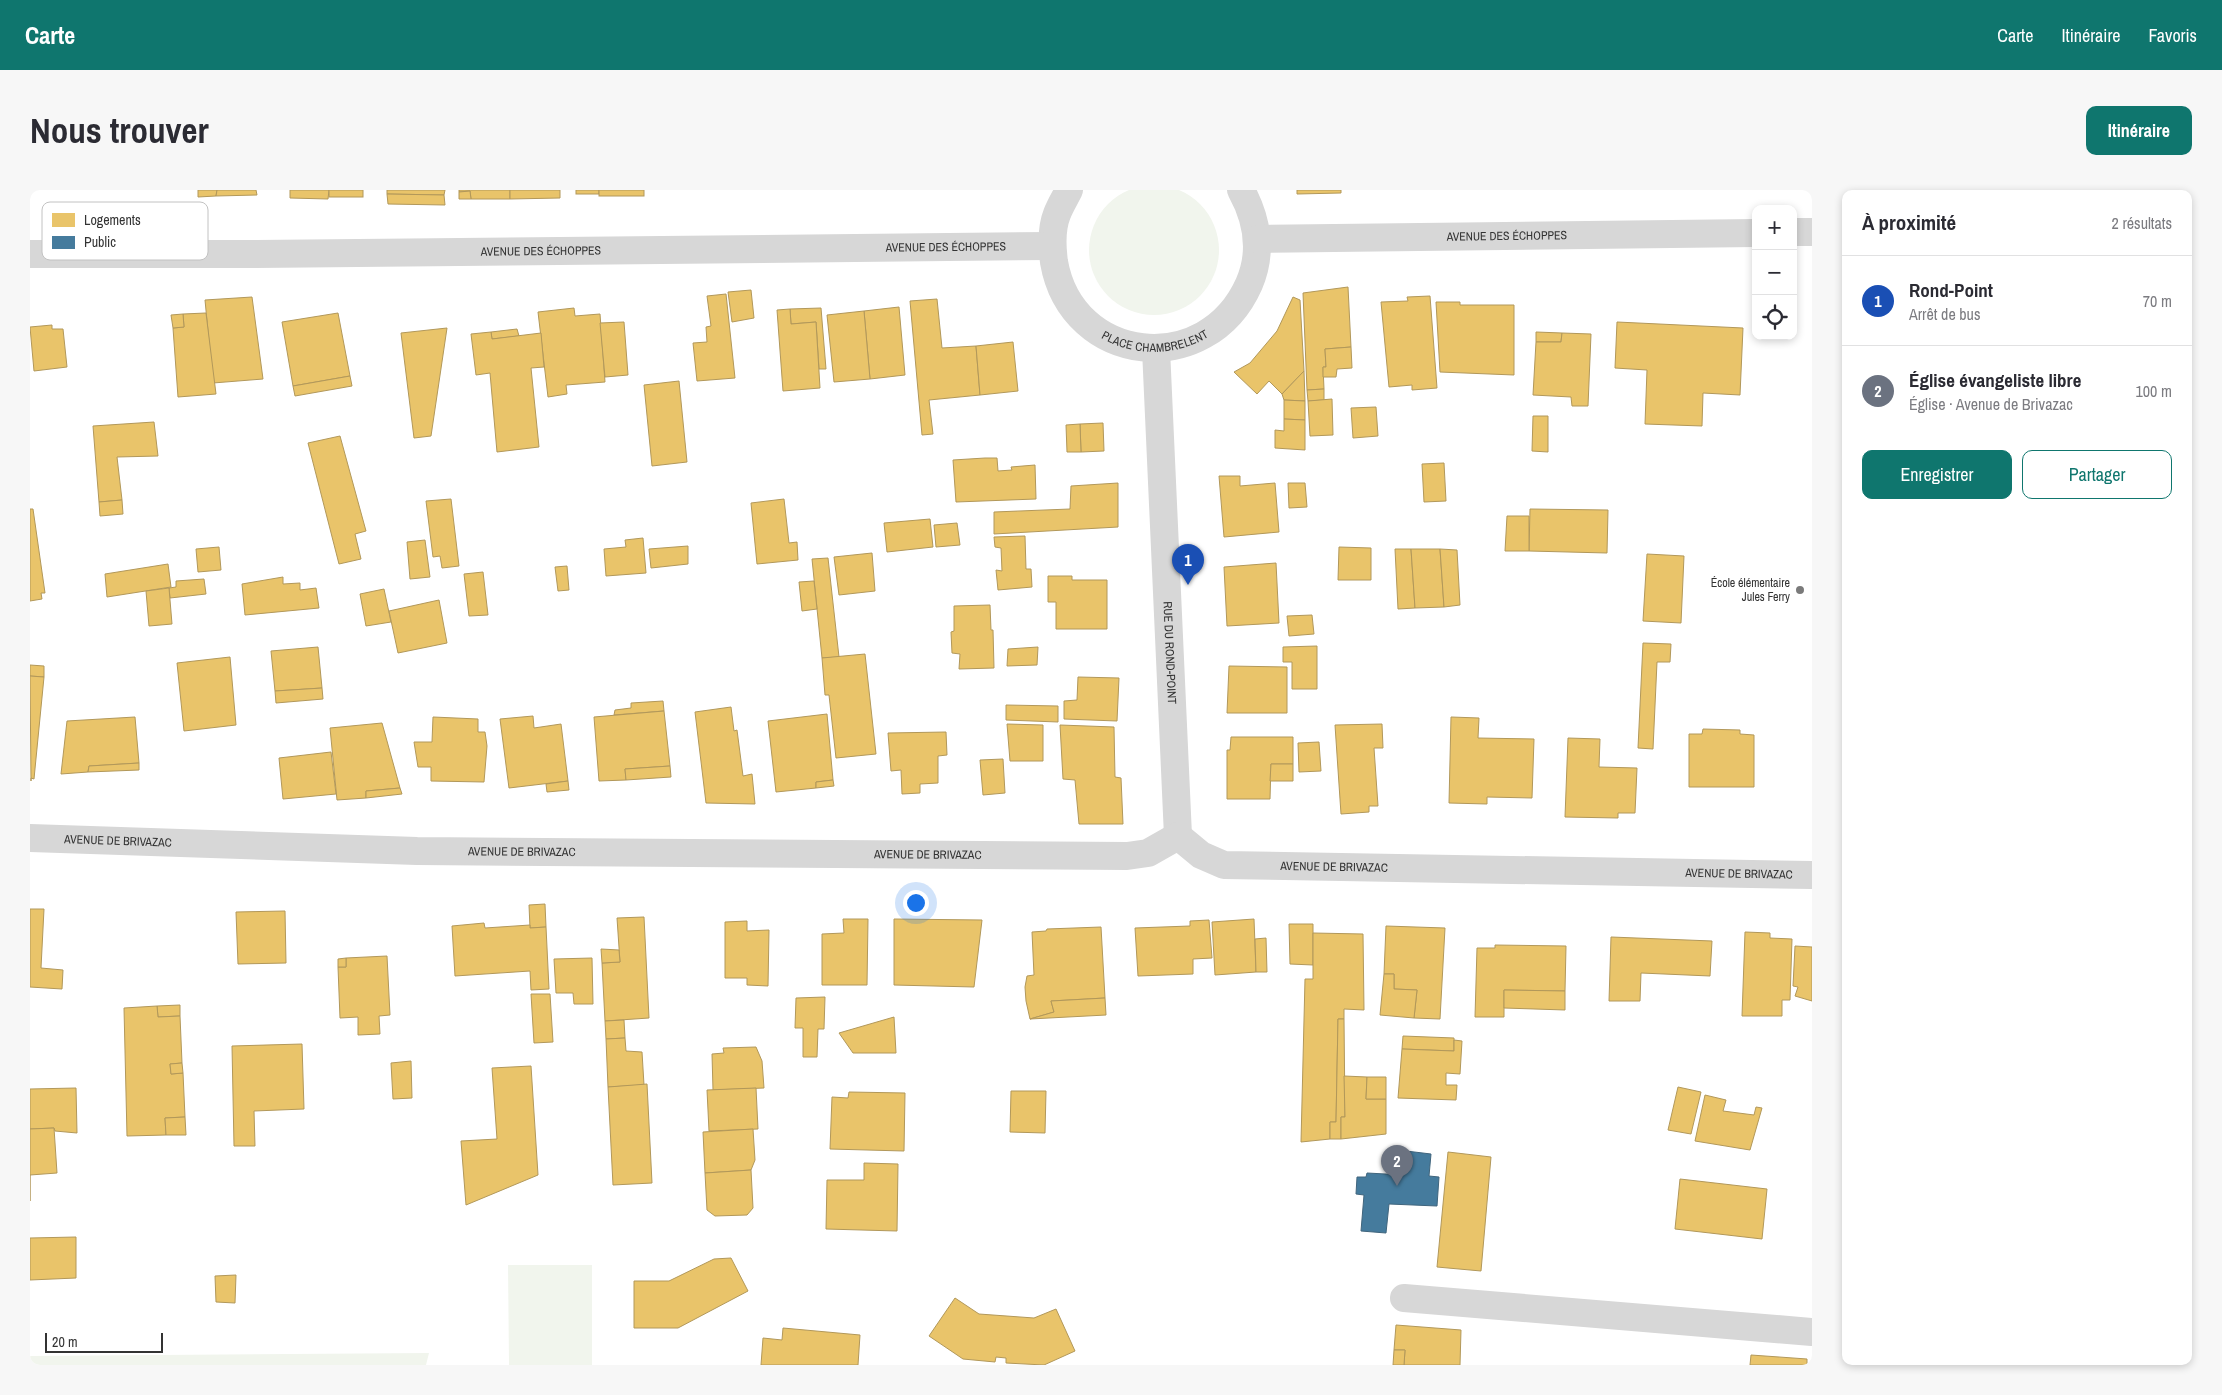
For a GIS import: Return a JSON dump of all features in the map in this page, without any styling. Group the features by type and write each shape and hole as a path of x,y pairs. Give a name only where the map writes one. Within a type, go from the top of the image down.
{"street":[{"name":"PLACE CHAMBRELENT","path":"1069,190 1056,214 1052,246 1057,278 1072,307 1095,330 1124,344 1156,349 1189,343 1218,327 1241,302 1254,272 1258,239 1251,208 1240,190"},
{"path":"1797,232 1812,232"},
{"name":"AVENUE DES ÉCHOPPES","path":"1258,239 1752,233"},
{"name":"AVENUE DES ÉCHOPPES","path":"208,254 1052,246"},
{"name":"RUE DU ROND-POINT","path":"1156,349 1178,836"},
{"name":"AVENUE DE BRIVAZAC","path":"30,838 424,851 1127,856 1148,853 1178,836 1201,855 1224,865 1812,875"},
{"path":"1404,1298 1812,1332"}],"shaded area":[{"path":"1154,185 1167,186 1179,190 1200,204 1214,225 1218,237 1218,263 1214,275 1200,296 1179,310 1167,314 1154,315 1141,314 1129,310 1108,296 1094,275 1090,263 1089,250 1090,237 1094,225 1108,204 1129,190 1141,186"},
{"path":"508,1265 592,1265 592,1365 509,1365"},
{"path":"429,1353 426,1365 30,1365 30,1356"}],"building: Logements":[{"path":"198,190 217,190 216,196 198,197"},
{"path":"217,190 256,190 257,195 216,196"},
{"path":"290,190 329,190 328,199 290,198"},
{"path":"329,190 363,190 363,197 329,197"},
{"path":"387,190 445,190 444,195 387,194"},
{"path":"459,190 510,190 510,199 471,199 470,191 459,192"},
{"path":"510,190 560,190 560,198 510,199"},
{"path":"576,190 599,190 599,194 576,194"},
{"path":"599,190 644,190 644,196 599,196"},
{"path":"1297,190 1341,190 1341,193 1297,194"},
{"path":"470,191 471,199 459,199 459,192"},
{"path":"387,194 444,195 445,205 388,204"},
{"path":"1348,287 1351,347 1325,349 1326,367 1323,367 1324,389 1307,390 1303,293"},
{"path":"751,290 754,318 732,322 728,292"},
{"path":"726,294 735,378 697,381 693,343 707,342 706,327 711,326 707,296"},
{"path":"1430,296 1437,388 1412,390 1412,385 1389,387 1381,302 1408,301 1407,297"},
{"path":"252,297 263,379 213,383 205,300"},
{"path":"1293,297 1300,300 1304,371 1282,394 1269,381 1257,394 1234,372 1250,363 1277,331"},
{"path":"937,299 942,348 976,346 980,395 929,400 933,434 922,435 910,301"},
{"path":"1436,302 1460,302 1460,305 1514,305 1514,375 1440,372"},
{"path":"899,307 905,375 870,379 864,311"},
{"path":"574,308 575,316 600,314 605,382 566,385 567,394 548,397 538,312"},
{"path":"821,308 826,369 819,369 816,322 791,324 790,309"},
{"path":"790,309 791,324 816,322 820,388 783,391 777,310"},
{"path":"864,311 870,379 834,382 827,315"},
{"path":"206,313 216,394 178,397 173,328 184,327 183,314"},
{"path":"338,313 350,376 293,386 282,322"},
{"path":"183,314 184,327 173,328 171,315"},
{"path":"624,322 628,375 605,377 600,323"},
{"path":"1617,322 1743,328 1740,395 1703,393 1702,426 1645,424 1647,370 1615,368"},
{"path":"52,325 52,329 63,329 67,367 34,371 30,327"},
{"path":"447,328 431,436 414,438 401,333"},
{"path":"517,329 519,336 492,339 491,332"},
{"path":"491,332 492,339 541,333 544,367 531,368 539,447 497,452 490,373 476,375 471,334"},
{"path":"1536,332 1562,333 1561,342 1536,342"},
{"path":"1562,333 1591,334 1588,406 1572,406 1571,397 1533,395 1536,342 1561,342"},
{"path":"1013,342 1018,391 980,395 976,346"},
{"path":"1351,347 1352,368 1337,369 1336,377 1323,377 1323,367 1326,367 1325,349"},
{"path":"1304,371 1305,401 1284,400 1282,394"},
{"path":"350,376 352,386 295,396 293,386"},
{"path":"679,381 687,462 652,466 644,385"},
{"path":"1324,389 1324,400 1308,401 1307,390"},
{"path":"1332,399 1333,435 1310,436 1308,401"},
{"path":"1284,400 1305,401 1305,420 1284,419"},
{"path":"1376,407 1378,436 1353,438 1351,408"},
{"path":"1533,416 1548,416 1548,452 1532,451"},
{"path":"1284,419 1305,420 1305,450 1275,448 1275,430 1284,431"},
{"path":"154,422 158,456 117,457 122,500 99,502 93,426"},
{"path":"1103,423 1104,451 1081,452 1080,424"},
{"path":"1080,424 1081,452 1067,452 1066,425"},
{"path":"340,436 366,531 355,534 361,559 339,564 308,443"},
{"path":"997,458 998,471 1012,470 1011,467 1035,465 1036,499 956,502 953,460"},
{"path":"1444,463 1446,501 1424,502 1422,464"},
{"path":"1219,476 1240,476 1240,486 1275,483 1279,532 1224,537"},
{"path":"1118,483 1118,527 994,534 994,512 1070,509 1071,486"},
{"path":"1288,483 1305,483 1307,507 1289,508"},
{"path":"451,499 459,566 442,568 440,556 433,557 426,501"},
{"path":"784,499 789,543 797,542 798,560 757,564 751,503"},
{"path":"122,500 123,514 100,516 99,502"},
{"path":"30,509 33,509 45,593 41,593 42,599 30,601"},
{"path":"1530,509 1608,510 1607,553 1529,551"},
{"path":"1507,516 1529,516 1529,551 1505,551"},
{"path":"930,519 933,547 887,552 884,523"},
{"path":"957,523 960,545 936,547 934,525"},
{"path":"1025,536 1026,569 1031,569 1032,587 998,590 996,570 1002,571 1001,548 995,547 994,537"},
{"path":"643,538 646,573 606,576 604,549 626,547 625,540"},
{"path":"425,540 430,577 410,579 407,542"},
{"path":"688,546 688,564 651,568 649,549"},
{"path":"219,547 221,570 198,572 196,549"},
{"path":"1339,547 1371,548 1371,580 1338,580"},
{"path":"1395,549 1411,549 1415,608 1398,609"},
{"path":"1411,549 1440,549 1444,607 1415,608"},
{"path":"1440,549 1457,550 1460,605 1444,607"},
{"path":"872,553 875,591 839,595 834,557"},
{"path":"1647,554 1684,556 1681,623 1643,621"},
{"path":"828,558 839,657 822,658 812,559"},
{"path":"1276,563 1279,623 1227,626 1224,567"},
{"path":"168,564 171,587 107,597 105,574"},
{"path":"567,566 569,590 558,591 555,567"},
{"path":"483,572 488,615 469,616 464,574"},
{"path":"1048,576 1072,576 1072,580 1107,580 1107,629 1056,629 1056,602 1048,602"},
{"path":"283,577 283,584 300,583 300,590 316,588 319,608 245,615 242,584"},
{"path":"204,579 206,594 170,598 169,588 176,587 176,581"},
{"path":"814,581 817,609 802,611 799,582"},
{"path":"169,588 172,624 149,626 146,591"},
{"path":"384,589 391,622 366,626 360,594"},
{"path":"439,600 447,643 398,653 389,611"},
{"path":"990,605 994,668 959,669 960,654 952,653 951,632 954,631 954,606"},
{"path":"1312,615 1314,634 1289,636 1287,616"},
{"path":"1643,643 1671,644 1670,662 1657,662 1653,749 1638,748"},
{"path":"1317,646 1317,689 1292,689 1292,662 1283,662 1283,647"},
{"path":"318,647 322,688 275,691 271,651"},
{"path":"1038,647 1037,665 1007,666 1008,649"},
{"path":"865,654 876,754 836,758 829,695 825,695 822,658"},
{"path":"230,657 236,725 184,731 177,663"},
{"path":"30,665 44,666 44,677 30,676"},
{"path":"1229,666 1287,667 1287,713 1227,713"},
{"path":"30,676 44,677 34,779 31,778 31,781"},
{"path":"1078,677 1119,678 1117,721 1064,719 1064,701 1077,700"},
{"path":"322,688 323,699 276,703 275,691"},
{"path":"663,701 664,711 614,715 615,710 631,708 631,703"},
{"path":"1006,705 1058,706 1058,722 1006,720"},
{"path":"731,707 734,731 737,730 743,776 752,774 755,804 706,803 695,712"},
{"path":"664,711 670,766 625,769 626,780 599,781 594,717"},
{"path":"827,714 833,780 816,782 816,788 776,792 768,721"},
{"path":"533,716 534,728 561,724 568,781 509,788 500,719"},
{"path":"135,717 139,763 89,766 88,772 61,774 67,721"},
{"path":"433,717 478,719 478,732 485,732 487,746 484,782 431,781 431,767 418,767 414,742 432,742"},
{"path":"1451,717 1479,718 1478,738 1534,739 1532,798 1487,797 1487,804 1449,803"},
{"path":"382,723 400,788 366,791 366,798 337,800 330,728"},
{"path":"1007,724 1043,725 1043,761 1010,761"},
{"path":"1382,724 1383,748 1374,748 1378,806 1369,806 1369,812 1341,814 1335,725"},
{"path":"1060,725 1114,727 1115,777 1121,778 1123,824 1079,824 1075,780 1063,779"},
{"path":"1703,729 1740,730 1740,734 1754,735 1754,787 1689,787 1689,734 1702,734"},
{"path":"946,732 947,755 938,756 938,783 920,784 920,793 902,794 901,770 891,771 888,733"},
{"path":"1231,737 1293,737 1293,764 1271,764 1270,799 1227,799 1227,750 1230,750"},
{"path":"1568,738 1600,739 1599,767 1637,768 1635,813 1618,813 1618,818 1565,817"},
{"path":"1319,742 1321,771 1299,772 1298,743"},
{"path":"331,752 336,794 283,799 279,758"},
{"path":"1003,759 1005,793 983,795 980,760"},
{"path":"139,763 139,770 88,772 89,766"},
{"path":"1271,764 1293,764 1293,781 1270,781"},
{"path":"670,766 671,777 626,780 625,769"},
{"path":"833,780 834,786 816,788 816,782"},
{"path":"568,781 569,790 547,792 546,784"},
{"path":"400,788 402,794 366,798 366,791"},
{"path":"545,904 546,927 530,928 529,905"},
{"path":"30,909 44,909 41,968 63,970 62,989 30,987"},
{"path":"285,911 286,963 238,964 236,912"},
{"path":"644,917 649,1018 605,1021 602,963 620,962 617,918"},
{"path":"843,919 868,919 867,985 822,985 822,934 844,933"},
{"path":"894,919 982,920 974,987 894,985"},
{"path":"1254,919 1256,972 1215,975 1212,922"},
{"path":"1209,920 1212,958 1193,959 1193,974 1138,976 1135,928 1190,926 1190,921"},
{"path":"747,921 747,931 769,930 768,986 747,985 747,978 725,978 725,922"},
{"path":"484,923 485,928 530,925 530,928 546,927 549,989 531,990 530,971 455,976 452,926"},
{"path":"1289,924 1313,924 1313,965 1290,964"},
{"path":"1386,926 1445,928 1440,1019 1414,1018 1417,990 1394,989 1394,974 1384,974"},
{"path":"1101,927 1105,998 1051,1001 1054,1012 1030,1019 1025,987 1027,976 1034,975 1032,932 1046,931 1047,929"},
{"path":"1745,932 1770,933 1770,938 1792,939 1790,1000 1782,1000 1782,1016 1742,1016"},
{"path":"1313,933 1363,934 1364,1010 1344,1009 1344,1019 1338,1019 1336,1122 1330,1122 1330,1139 1301,1142 1305,979 1313,979"},
{"path":"1611,937 1712,941 1710,976 1641,973 1640,1001 1609,1001"},
{"path":"1266,938 1267,972 1256,972 1255,939"},
{"path":"1495,945 1566,946 1565,991 1504,990 1504,1017 1475,1017 1477,948 1495,948"},
{"path":"1795,946 1812,947 1812,1001 1795,996 1798,987 1793,986"},
{"path":"601,949 619,950 620,962 602,963"},
{"path":"387,956 390,1015 379,1016 380,1034 358,1035 358,1017 340,1018 338,967 346,967 346,958"},
{"path":"346,958 346,967 338,967 338,959"},
{"path":"592,958 593,1004 574,1004 573,993 556,993 554,959"},
{"path":"1384,974 1394,974 1394,989 1417,990 1414,1018 1380,1015"},
{"path":"1504,990 1565,991 1565,1010 1504,1008"},
{"path":"531,994 550,994 553,1042 534,1043"},
{"path":"825,997 824,1029 818,1029 817,1057 803,1057 803,1028 795,1028 796,998"},
{"path":"1105,998 1106,1015 1030,1019 1054,1012 1051,1001"},
{"path":"180,1005 180,1016 158,1017 157,1006"},
{"path":"157,1006 158,1017 180,1016 182,1063 170,1064 171,1074 183,1073 185,1117 165,1118 166,1135 127,1136 124,1008"},
{"path":"894,1017 896,1053 853,1053 839,1033"},
{"path":"1338,1019 1344,1019 1345,1117 1341,1117 1341,1139 1330,1139 1330,1122 1336,1122"},
{"path":"624,1020 625,1038 606,1039 605,1021"},
{"path":"1403,1036 1454,1038 1454,1051 1402,1049"},
{"path":"625,1038 626,1051 642,1052 644,1085 608,1087 606,1039"},
{"path":"1454,1040 1462,1041 1460,1074 1446,1073 1446,1085 1457,1085 1456,1100 1398,1098 1402,1049 1454,1051"},
{"path":"302,1044 304,1109 254,1111 255,1146 234,1146 232,1046"},
{"path":"756,1047 762,1061 764,1088 713,1090 712,1054 724,1053 723,1048"},
{"path":"411,1061 412,1098 393,1099 391,1063"},
{"path":"182,1063 183,1073 171,1074 170,1064"},
{"path":"531,1066 538,1175 466,1205 461,1141 497,1139 492,1068"},
{"path":"1344,1076 1367,1077 1366,1099 1386,1099 1386,1134 1341,1139 1341,1117 1345,1117"},
{"path":"1367,1077 1386,1077 1386,1099 1366,1099"},
{"path":"647,1084 652,1183 613,1185 608,1087"},
{"path":"1678,1087 1701,1092 1691,1134 1668,1130"},
{"path":"76,1088 77,1133 55,1131 54,1128 30,1129 30,1089"},
{"path":"756,1088 758,1129 709,1131 707,1090"},
{"path":"1011,1091 1046,1091 1045,1133 1010,1132"},
{"path":"849,1092 905,1093 904,1151 830,1149 832,1097 848,1098"},
{"path":"1705,1095 1726,1100 1723,1111 1754,1115 1756,1107 1762,1108 1750,1150 1695,1141"},
{"path":"185,1117 186,1135 166,1135 165,1118"},
{"path":"54,1128 57,1173 30,1175 30,1129"},
{"path":"753,1129 755,1160 751,1170 705,1173 703,1132"},
{"path":"1448,1152 1491,1157 1481,1271 1437,1267"},
{"path":"864,1163 898,1164 897,1231 826,1229 827,1180 864,1180"},
{"path":"751,1170 753,1208 747,1215 715,1216 707,1210 705,1173"},
{"path":"1680,1179 1767,1189 1762,1239 1675,1229"},
{"path":"76,1237 76,1278 30,1280 30,1238"},
{"path":"731,1258 748,1291 678,1328 634,1328 634,1281 669,1281 714,1259"},
{"path":"236,1275 235,1303 216,1302 215,1276"},
{"path":"955,1298 979,1314 1034,1318 1056,1309 1075,1351 1044,1365 1006,1363 1006,1358 996,1357 995,1362 963,1359 929,1336"},
{"path":"1396,1325 1461,1330 1460,1365 1404,1365 1405,1350 1394,1350"},
{"path":"783,1328 860,1335 858,1365 761,1365 763,1338 782,1340"},
{"path":"1394,1350 1405,1350 1404,1365 1393,1365"},
{"path":"1751,1355 1807,1359 1807,1365 1750,1365"}],"building: Public":[{"path":"1406,1151 1431,1154 1429,1176 1439,1177 1437,1206 1389,1204 1386,1233 1361,1231 1364,1195 1356,1194 1357,1177 1366,1177 1367,1173 1404,1175"}],"place":[{"name":"Rond-Point","path":"1188,585"},
{"name":"École élémentaire Jules Ferry","path":"1800,590"},
{"name":"Église évangeliste libre","path":"1397,1186"}]}
